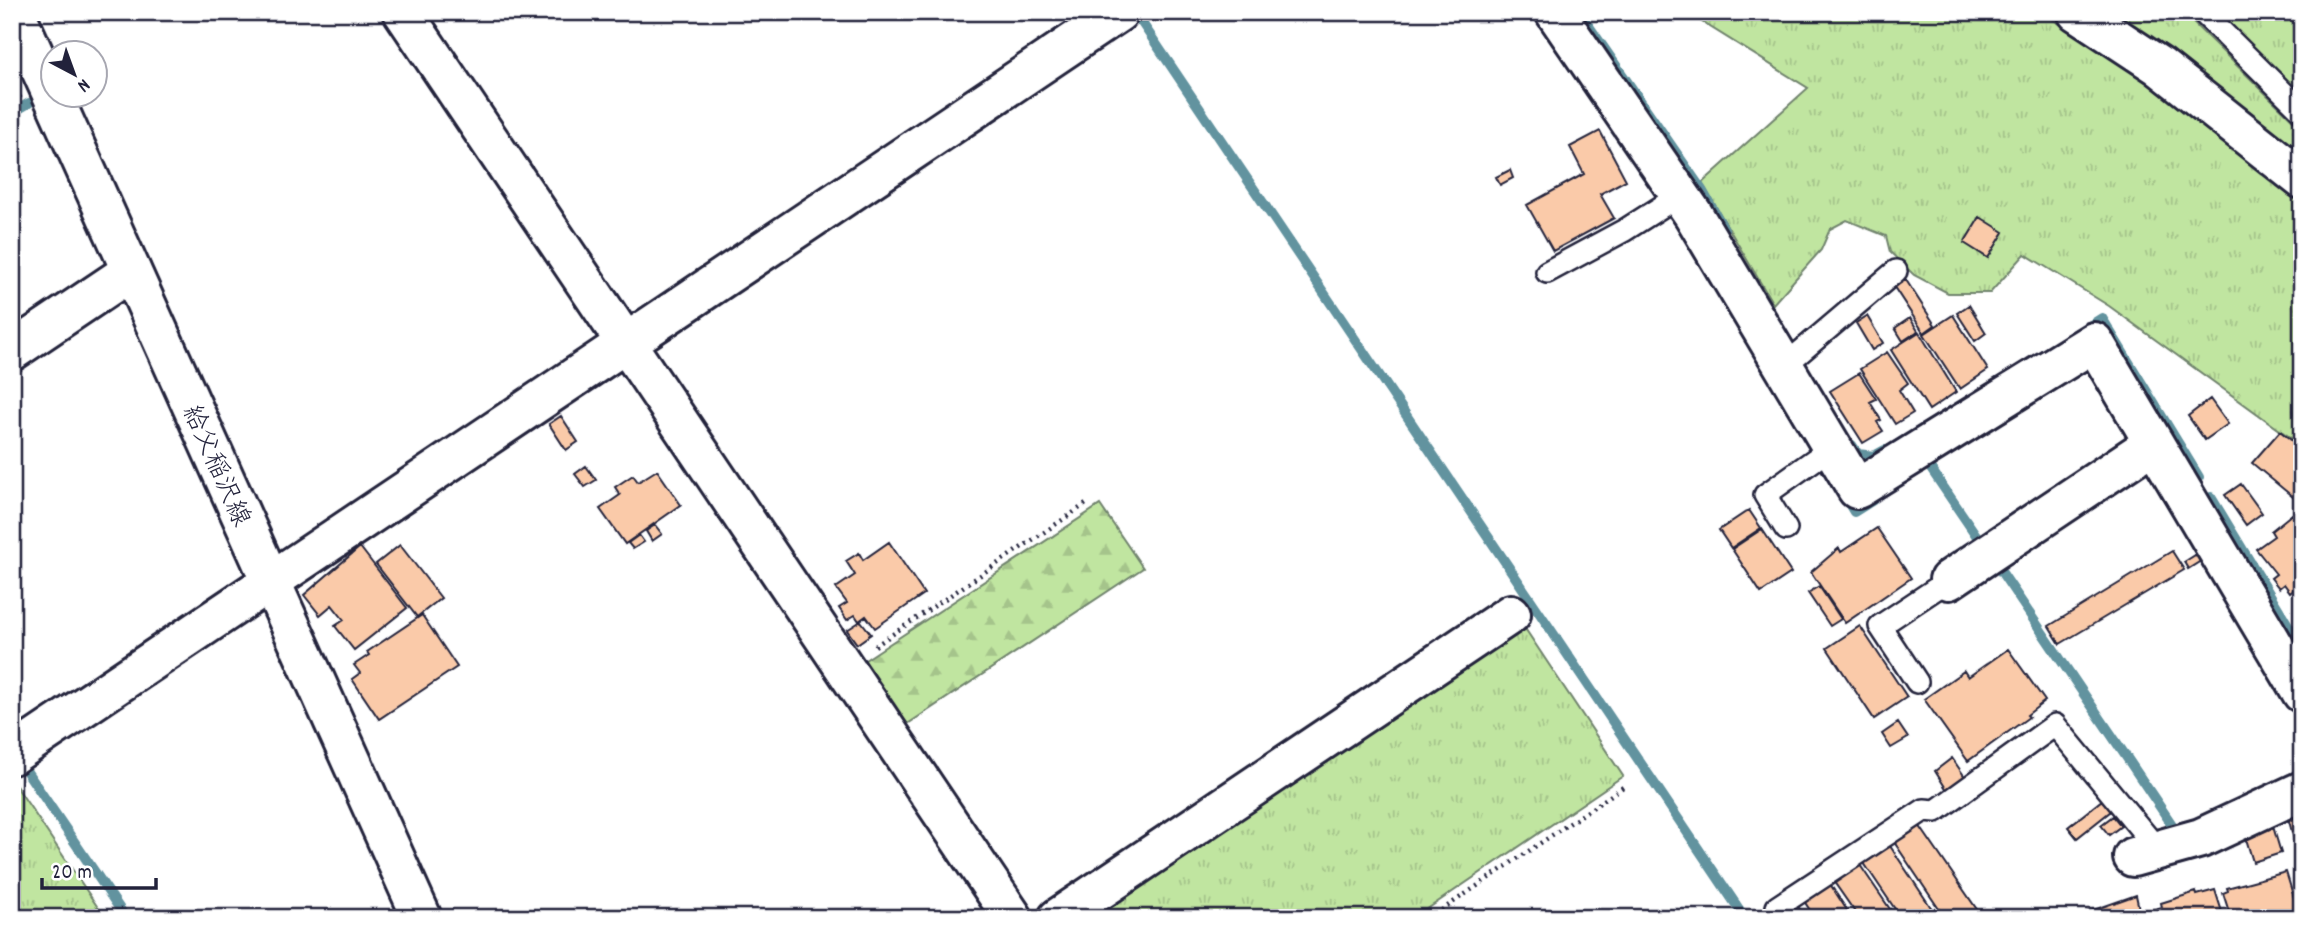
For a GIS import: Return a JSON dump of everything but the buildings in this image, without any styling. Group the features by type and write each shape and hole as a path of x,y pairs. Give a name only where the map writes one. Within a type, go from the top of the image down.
{"street":[{"name":"給父稲沢線","path":"15,12 422,918"},
{"path":"403,12 1013,918"},
{"path":"12,755 1119,12"},
{"path":"1555,12 1680,195 1857,489 2094,341 2300,687"},
{"path":"2077,12 2159,66 2302,179"},
{"path":"12,351 131,271"},
{"path":"1950,580 2154,443"},
{"path":"1058,918 1511,614"},
{"path":"2145,854 2201,838 2302,791"}],"lane":[{"path":"2202,12 2302,111"},
{"path":"1547,272 1625,230 1680,195"},
{"path":"1784,366 1896,271"},
{"path":"1786,529 1765,495 1831,448"},
{"path":"1917,682 1880,626 1950,580"},
{"path":"1777,907 1924,810 1936,811 2055,725 2145,854"}],"path":[{"path":"844,667 1086,503"},
{"path":"1430,918 1626,785"}],"green space":[{"path":"1686,12 2041,12 2129,69 2302,202 2302,446 2109,306 2025,254 1990,293 1948,293 1914,275 1890,252 1886,236 1847,220 1830,229 1821,250 1773,304 1702,183 1808,88"},
{"path":"2104,12 2182,12 2302,129 2302,157"},
{"path":"2215,12 2302,12 2302,97"},
{"path":"1100,505 1143,568 900,729 862,662"},
{"path":"1522,624 1623,776 1414,918 1081,918"},
{"path":"12,780 105,918 12,918"}],"waterway":[{"path":"1582,16 1702,190 1724,229"},
{"path":"1140,20 1745,918"},
{"path":"12,113 29,103"},
{"path":"2083,330 2102,318 2199,477"},
{"path":"1852,445 1858,454 1874,456 1885,450"},
{"path":"1929,466 1978,538"},
{"path":"1845,497 1854,512 1873,500"},
{"path":"2211,497 2302,648"},
{"path":"1998,567 2175,829 2185,826"},
{"path":"25,769 126,918"}]}
